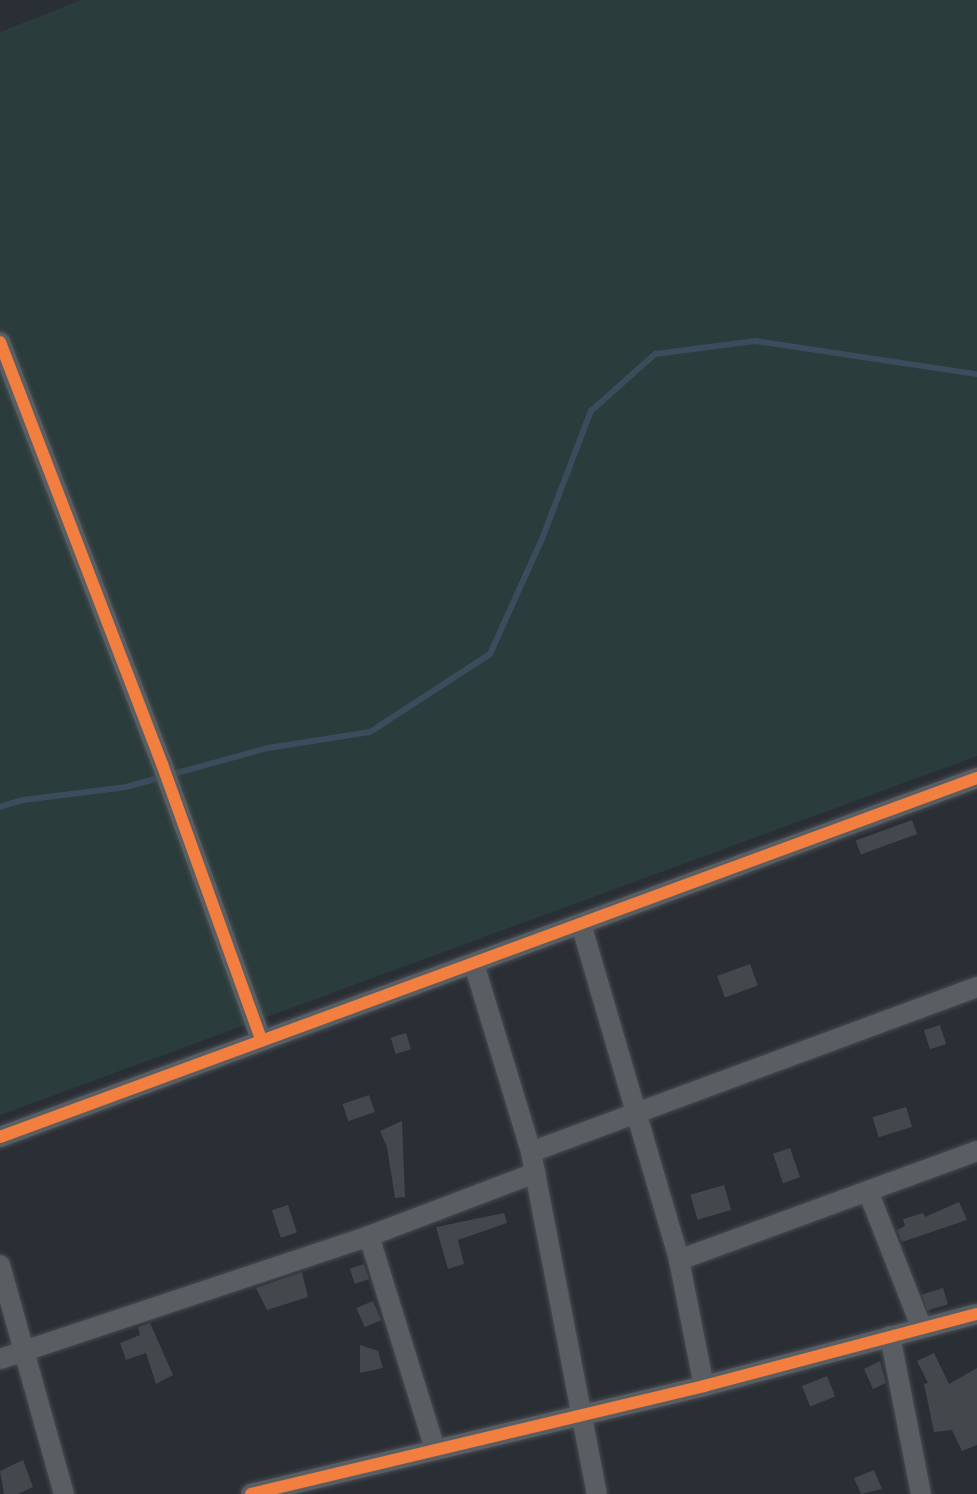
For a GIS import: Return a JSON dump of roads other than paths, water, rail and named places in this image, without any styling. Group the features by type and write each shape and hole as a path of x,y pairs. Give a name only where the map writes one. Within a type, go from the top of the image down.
{"street":[{"path":"0,342 162,764 261,1039"},
{"path":"0,1137 261,1039 976,781"},
{"path":"581,924 679,1260 704,1386"},
{"path":"474,964 531,1152 597,1494"},
{"path":"531,1152 977,987"},
{"path":"679,1260 977,1151"},
{"path":"0,1359 369,1236 535,1173"},
{"path":"868,1191 921,1326"},
{"path":"369,1236 435,1449"},
{"path":"0,1265 64,1494"},
{"path":"251,1494 704,1386 921,1326 977,1314"},
{"path":"890,1336 921,1494"}],"waterway":[{"path":"0,807 23,800 126,787 268,748 370,732 490,654 542,539 591,411 655,354 755,341 977,374"}]}
